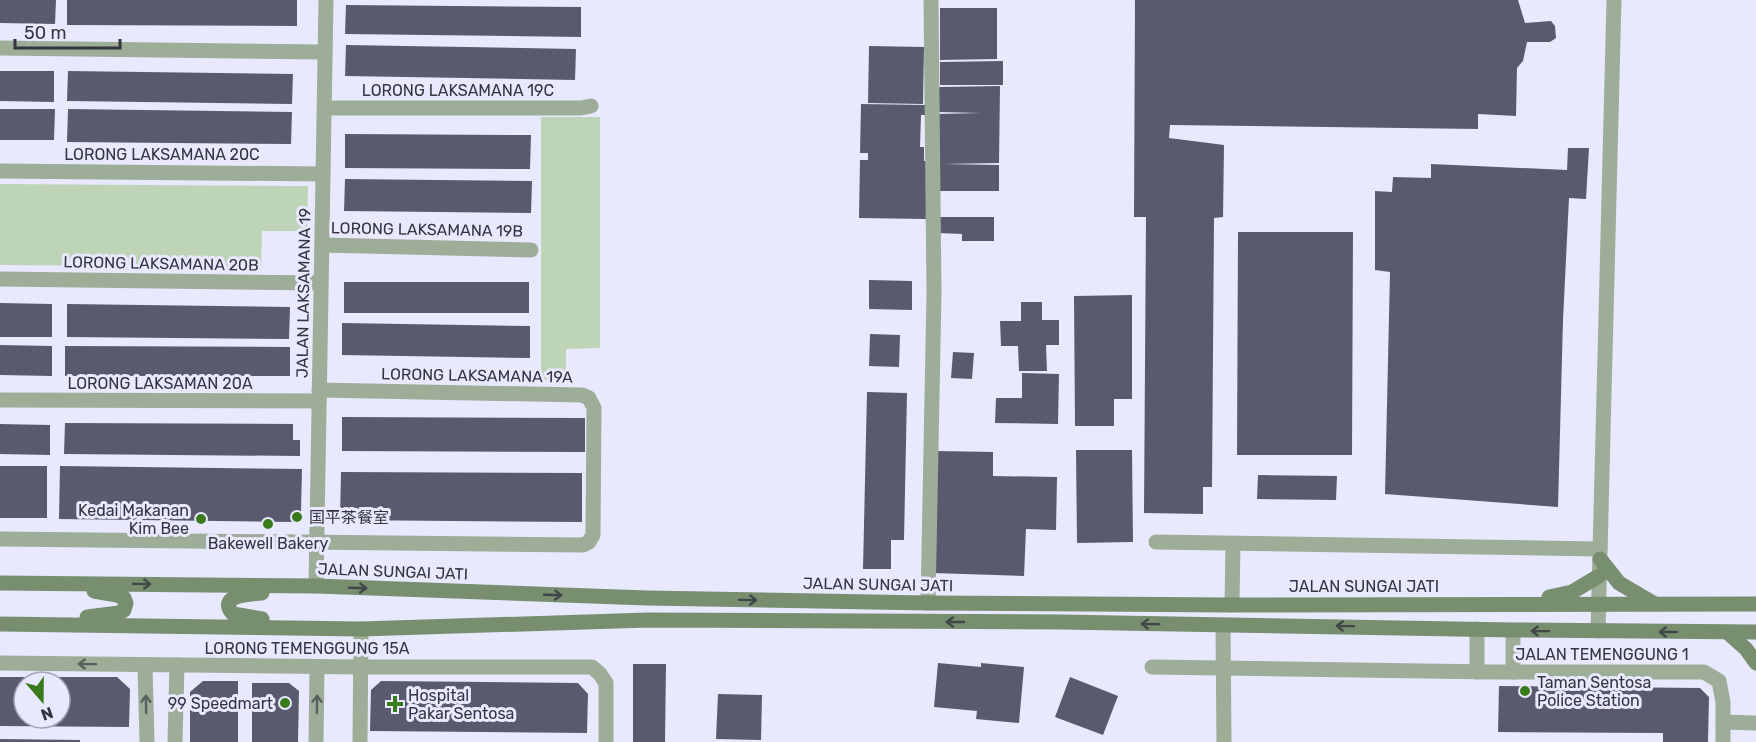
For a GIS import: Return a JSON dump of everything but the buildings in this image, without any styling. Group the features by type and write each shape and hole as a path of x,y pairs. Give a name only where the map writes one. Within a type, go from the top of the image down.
{"main road":[{"path":"1600,554 1619,583 1653,603"},
{"path":"1514,604 1572,592 1599,576"},
{"name":"JALAN SUNGAI JATI","path":"0,583 311,586 647,598 928,603 1756,604"},
{"path":"30,625 119,613 124,610 126,603 124,598 117,595 35,583"},
{"path":"307,627 233,614 229,606 235,597 311,586"},
{"path":"0,624 361,629 648,620 1223,624 1598,632 1756,632"},
{"path":"1727,632 1746,649 1756,663"}],"street":[{"name":"JALAN LAKSAMANA 19","path":"311,586 317,543 326,0"},
{"path":"928,603 934,293 931,0"},
{"path":"1598,632 1614,0"},
{"path":"0,48 325,52"},
{"name":"LORONG LAKSAMANA 19C","path":"325,108 581,108 591,106"},
{"name":"LORONG LAKSAMANA 20C","path":"0,171 323,174"},
{"name":"LORONG LAKSAMANA 19B","path":"322,245 531,250"},
{"name":"LORONG LAKSAMANA 20B","path":"0,279 321,283"},
{"name":"LORONG LAKSAMANA 19A","path":"317,543 583,545 589,542 593,535 594,408 589,398 582,395 319,396"},
{"name":"LORONG LAKSAMAN 20A","path":"0,400 319,396"},
{"path":"0,539 317,543"},
{"path":"1156,542 1600,554"},
{"path":"1232,604 1233,544"},
{"path":"1223,624 1224,742"},
{"path":"360,742 361,629"},
{"path":"1477,629 1477,672"},
{"path":"1513,630 1513,672"},
{"name":"LORONG TEMENGGUNG 15A","path":"0,663 317,667 592,667 606,683 606,742"},
{"path":"145,665 147,742"},
{"path":"175,742 177,665"},
{"path":"316,742 317,667"},
{"name":"JALAN TEMENGGUNG 1","path":"1152,667 1477,672 1704,672 1719,681 1723,702 1731,722 1723,742"},
{"path":"1731,722 1756,723"}],"green space":[{"path":"541,117 600,117 600,348 566,349 566,380 541,380"},
{"path":"0,184 308,186 307,231 262,231 261,267 0,265"}],"place":[{"name":"国平茶餐室","path":"297,517"},
{"name":"Kedai Makanan Kim Bee","path":"201,519"},
{"name":"Bakewell Bakery","path":"268,524"},
{"name":"Taman Sentosa Police Station","path":"1525,691"},
{"name":"99 Speedmart","path":"285,703"},
{"name":"Hospital Pakar Sentosa","path":"395,704"}]}
